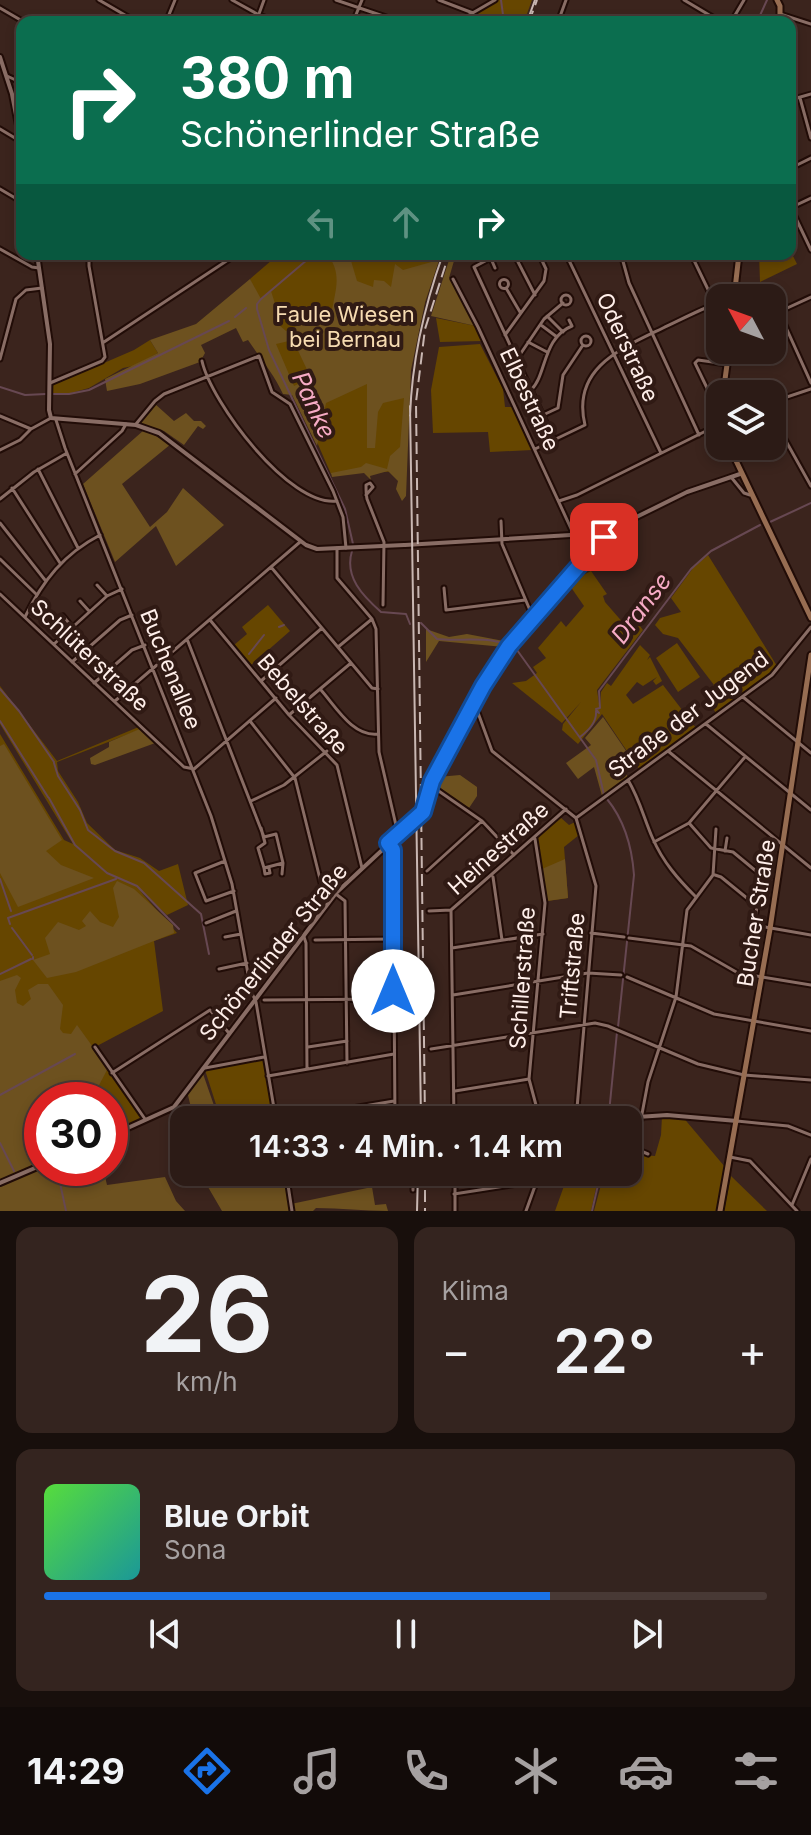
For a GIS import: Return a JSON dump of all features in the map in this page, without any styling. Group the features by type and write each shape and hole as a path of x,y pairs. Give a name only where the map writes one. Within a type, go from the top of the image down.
{"main road":[{"path":"777,0 780,14"},
{"path":"736,284 738,260"},
{"path":"725,380 727,364"},
{"path":"734,460 811,618"},
{"name":"Bucher Straße","path":"720,1211 808,696 811,655"}],"street":[{"path":"99,0 127,16"},
{"path":"232,0 259,15 264,0"},
{"path":"336,0 383,16"},
{"path":"356,16 362,0"},
{"path":"439,0 473,13"},
{"path":"468,16 495,0"},
{"path":"684,0 711,16"},
{"path":"780,14 786,16"},
{"path":"0,57 16,116"},
{"path":"7,76 16,80"},
{"path":"796,99 811,94"},
{"path":"800,98 811,138"},
{"path":"796,218 809,240 811,250"},
{"path":"20,260 39,268"},
{"name":"Buchenallee","path":"38,260 50,344 49,410 194,769 226,861 276,1106"},
{"path":"50,383 104,359 104,342 89,260"},
{"path":"104,342 228,260"},
{"path":"485,260 474,267 554,440"},
{"path":"492,260 495,268"},
{"path":"517,260 535,295"},
{"path":"505,335 535,295 547,273 542,260"},
{"name":"Oderstraße","path":"569,260 661,453"},
{"path":"622,260 626,277 699,435"},
{"path":"694,260 707,284"},
{"name":"Elbestraße","path":"453,279 458,283 574,535"},
{"path":"0,359 16,299 26,290 42,288"},
{"path":"506,288 520,312"},
{"path":"786,309 811,297"},
{"path":"517,359 540,324 563,303"},
{"path":"535,449 585,425 586,388 594,371 613,352 706,308"},
{"path":"547,316 563,332"},
{"path":"531,390 536,386 547,352 557,337 572,326 569,320"},
{"path":"540,324 557,337"},
{"path":"786,328 811,383"},
{"path":"528,342 547,352"},
{"path":"543,415 558,408 563,375 583,345"},
{"path":"136,425 164,394 259,356 272,392 290,404 337,501 343,517 346,548"},
{"path":"706,361 698,360 695,363 706,386"},
{"path":"202,361 214,394 253,446 289,482 312,497 337,501"},
{"path":"786,397 811,389"},
{"path":"0,416 31,429"},
{"path":"0,450 20,440 31,429 54,419 136,425 159,433 176,444 301,541 317,549 604,533 687,492 740,474"},
{"path":"75,474 126,424"},
{"path":"559,501 706,431"},
{"path":"786,441 811,486"},
{"path":"0,499 38,469 67,453"},
{"path":"38,469 78,548"},
{"path":"731,477 744,493 750,495"},
{"path":"12,488 60,563"},
{"path":"366,495 380,527 383,546 383,605"},
{"path":"501,521 501,539 533,616"},
{"path":"0,523 45,580"},
{"name":"Schönerlinder Straße","path":"128,1128 174,1107 336,893 423,812 430,785 509,645 603,539 604,533"},
{"path":"25,617 45,580 60,563 100,535"},
{"path":"115,701 301,541"},
{"path":"337,548 337,578 372,619 377,635 381,764 398,834"},
{"path":"0,559 36,594"},
{"path":"271,567 372,688 378,689"},
{"path":"97,585 107,596"},
{"path":"444,588 446,610 525,600"},
{"path":"54,644 107,596 122,589"},
{"name":"Schlüterstraße","path":"0,594 184,767 194,769"},
{"path":"80,601 89,611"},
{"path":"72,662 120,620 133,615"},
{"path":"63,616 72,627"},
{"path":"338,647 372,619"},
{"name":"Bebelstraße","path":"210,620 289,715 327,751 337,765 362,868"},
{"name":"Straße der Jugend","path":"576,818 772,675 811,627"},
{"path":"261,681 322,628"},
{"path":"187,639 264,837 265,843 258,848 267,868 283,863"},
{"path":"94,683 132,650 145,645"},
{"path":"289,715 351,663"},
{"path":"320,689 352,725 367,735 378,734"},
{"path":"743,697 811,753"},
{"path":"194,769 276,698"},
{"path":"472,707 477,710 492,751 576,818"},
{"path":"250,721 295,778 323,891 336,893 345,901 347,1063"},
{"path":"706,724 811,810"},
{"path":"251,801 274,792 327,751"},
{"path":"668,751 811,868"},
{"path":"654,842 689,823 745,757"},
{"path":"628,780 643,807 654,842 672,872 695,896"},
{"path":"430,785 482,821 514,855"},
{"name":"Heinestraße","path":"429,911 451,910 566,809"},
{"name":"Triftstraße","path":"576,818 596,886 577,1106"},
{"path":"427,871 482,821"},
{"path":"689,823 714,850 733,852 762,876 755,919 770,928 811,935"},
{"path":"642,1109 676,997 687,910 713,875 716,829"},
{"path":"264,837 276,834 283,863 282,874"},
{"name":"Schillerstraße","path":"535,837 545,903 529,1079 536,1106"},
{"path":"725,851 727,838"},
{"path":"388,843 393,850 394,1106"},
{"path":"226,861 195,873 206,901 234,891"},
{"path":"493,875 502,940"},
{"path":"713,875 721,877 757,904"},
{"path":"206,923 237,910"},
{"name":"Heinestraße","path":"451,910 454,1106"},
{"path":"591,933 681,944 698,950 728,969 811,985"},
{"path":"225,937 241,934"},
{"path":"452,948 543,934"},
{"path":"303,936 306,943 307,1069"},
{"path":"315,940 393,939"},
{"path":"219,969 247,963"},
{"path":"453,995 588,973 624,976 714,1014 811,1031"},
{"path":"264,1000 393,999"},
{"path":"112,1073 210,1010 228,1032"},
{"path":"431,1049 583,1024 608,1026 698,1064 744,1075 811,1080"},
{"path":"308,1047 347,1041"},
{"path":"95,1047 145,1120"},
{"path":"268,1076 394,1054"},
{"path":"201,1068 264,1057"},
{"path":"455,1091 529,1079"},
{"path":"364,1106 394,1101"},
{"path":"642,1116 690,1116 788,1126 811,1135"},
{"path":"642,1152 648,1154"},
{"path":"730,1157 750,1161 797,1211"},
{"path":"792,1205 811,1159"},
{"path":"0,1183 24,1173"},
{"path":"288,1186 292,1211"},
{"path":"454,1186 455,1211"},
{"path":"454,1194 505,1186"},
{"path":"526,1211 535,1186"}],"green space":[{"path":"497,0 532,0 526,16 469,16"},
{"name":"Faule Wiesen bei Bernau","path":"272,260 439,260 425,302 410,370 406,471 331,474 274,344 250,279"},
{"path":"331,260 351,260 357,281 373,287 374,280 384,281 391,287 395,264 403,270 439,260 425,302 411,370 406,496 402,501 396,489 398,481 388,471 370,476 371,480 364,473 332,477 331,473 361,467 366,463 387,469 390,456 400,447 404,398 383,403 378,412 375,448 367,448 367,384 326,403 317,446 292,395 283,394 248,340 243,342 236,328 201,345 205,353 200,362 140,384 107,391 105,379 158,353 150,340 196,324 250,279 261,299 271,291 277,310 273,320 286,331 332,310 337,281","holes":["293,340 311,378 294,386 276,344"]},
{"path":"449,260 454,260 449,278 456,283 476,326 431,316"},
{"path":"759,260 795,260 797,264 760,282"},
{"path":"436,318 476,326 483,341 440,342"},
{"path":"150,340 158,353 123,368 89,388 71,393 53,393 53,385"},
{"path":"480,344 503,389 505,407 512,407 532,450 490,452 488,432 433,433 431,390 439,347"},
{"path":"155,404 174,421 186,413 206,426 203,429 198,426 184,445 164,431 139,423"},
{"path":"144,430 171,444 122,484 150,527 167,512 183,488 224,525 176,566 156,526 115,562 83,484"},
{"path":"708,555 777,666 716,713 704,695 714,685 678,638 663,634 655,625 660,618 681,612 671,598 693,568"},
{"path":"591,571 607,594 603,596 605,602 625,625 634,618 643,630 597,690 600,710 601,692 607,683 611,686 640,645 650,655 647,660 650,657 662,681 656,685 653,681 657,677 643,686 637,682 626,695 633,704 663,685 696,728 639,769 602,714 578,744 562,730 563,724 581,702 562,723 512,683 526,681 537,673 533,667 546,658 538,648 561,621 566,627 584,606 568,583"},
{"path":"268,605 290,631 251,665 234,645 247,634 242,627"},
{"path":"426,629 449,637 467,634 509,642 504,647 439,641 426,662"},
{"path":"677,643 700,677 678,692 656,658"},
{"path":"0,686 57,761 141,726 139,730 57,762 58,771 87,823 115,850 140,858 159,871 178,864 188,905 167,915 140,891 177,933 154,941 163,1011 95,1047 119,1082 24,1082 24,1135 0,1181 0,734 64,840 73,844 0,724"},
{"path":"603,717 635,764 625,772 628,777 602,796 594,767 578,779 566,763 591,745 585,738"},
{"path":"142,728 158,742 91,764 90,758 109,747 109,742"},
{"path":"4,744 62,840 46,851 61,865 94,878 18,907 0,873 0,746"},
{"path":"460,775 477,787 477,796 469,808 434,784 438,777"},
{"path":"560,817 569,825 575,822 579,835 564,847 568,898 547,901 537,838"},
{"path":"565,859 568,898 547,901 542,869"},
{"path":"117,881 134,889 173,925 174,933 76,972 47,978 33,960 50,954 45,938 58,922 79,930 86,926 82,921 90,911 100,922 113,927 119,917 113,888"},
{"path":"17,975 21,978 15,990 17,1003 23,1006 31,999 28,990 38,984 48,984 63,1005 60,1029 63,1033 71,1034 77,1025 108,1068 101,1082 24,1082 24,1186 128,1186 128,1182 165,1177 176,1201 185,1211 0,1211 0,981"},
{"path":"263,1059 272,1106 217,1106 205,1070"},
{"path":"201,1068 214,1106 191,1106 186,1087"},
{"path":"128,1095 144,1118 128,1125"},
{"path":"662,1116 682,1116 725,1167 717,1211 594,1211 601,1186 642,1186 642,1155 655,1156"},
{"path":"731,1176 767,1211 724,1211"},
{"path":"287,1186 291,1204 372,1187 375,1205 386,1204 388,1211 316,1208 313,1211 222,1211 208,1187"},
{"path":"564,1186 596,1186 591,1211 555,1211"}],"waterway":[{"path":"501,0 503,16"},
{"name":"Panke","path":"760,16 767,0"},
{"name":"Panke","path":"307,260 261,299 257,309 269,350 345,509 353,544"},
{"path":"235,317 246,308"},
{"path":"53,394 89,390 229,321"},
{"path":"0,387 25,395 46,394"},
{"name":"Dranse","path":"770,522 811,503"},
{"name":"Dranse","path":"580,737 592,726 596,711 599,713 596,709 600,708 599,691 691,569 711,551 760,525"},
{"name":"Panke","path":"352,551 353,578 362,593 381,612 406,614 410,624"},
{"name":"Panke","path":"421,623 437,639 489,640 517,650 596,760 604,795"},
{"path":"279,627 284,625"},
{"path":"249,654 264,635"},
{"path":"0,689 54,762"},
{"path":"0,721 48,797"},
{"path":"54,763 88,830 115,851 144,863 201,914 209,954"},
{"path":"49,798 75,845 107,873 137,886 167,917"},
{"name":"Panke","path":"607,799 619,816 626,835 634,875 618,1027"},
{"path":"0,879 11,911"},
{"path":"10,924 8,918 116,879"},
{"path":"168,918 179,929"},
{"path":"12,928 32,955"},
{"path":"0,974 31,959"},
{"name":"Panke","path":"610,1106 617,1032"},
{"path":"0,1095 75,1054"},
{"path":"0,1143 14,1171"},
{"path":"61,1186 66,1211"},
{"name":"Panke","path":"592,1211 598,1186"}],"tram line":[{"path":"529,16 535,0"},
{"path":"410,416 420,334 441,260"},
{"path":"410,406 421,1106"},
{"path":"417,1211 418,1186"}],"railway":[{"path":"531,16 537,0"},
{"path":"425,1106 416,402 425,329 447,260"},
{"path":"425,1186 425,1211"}],"route":[{"path":"393,991 393,850 388,843 423,812 430,785 497,662 533,616 604,537"}]}
